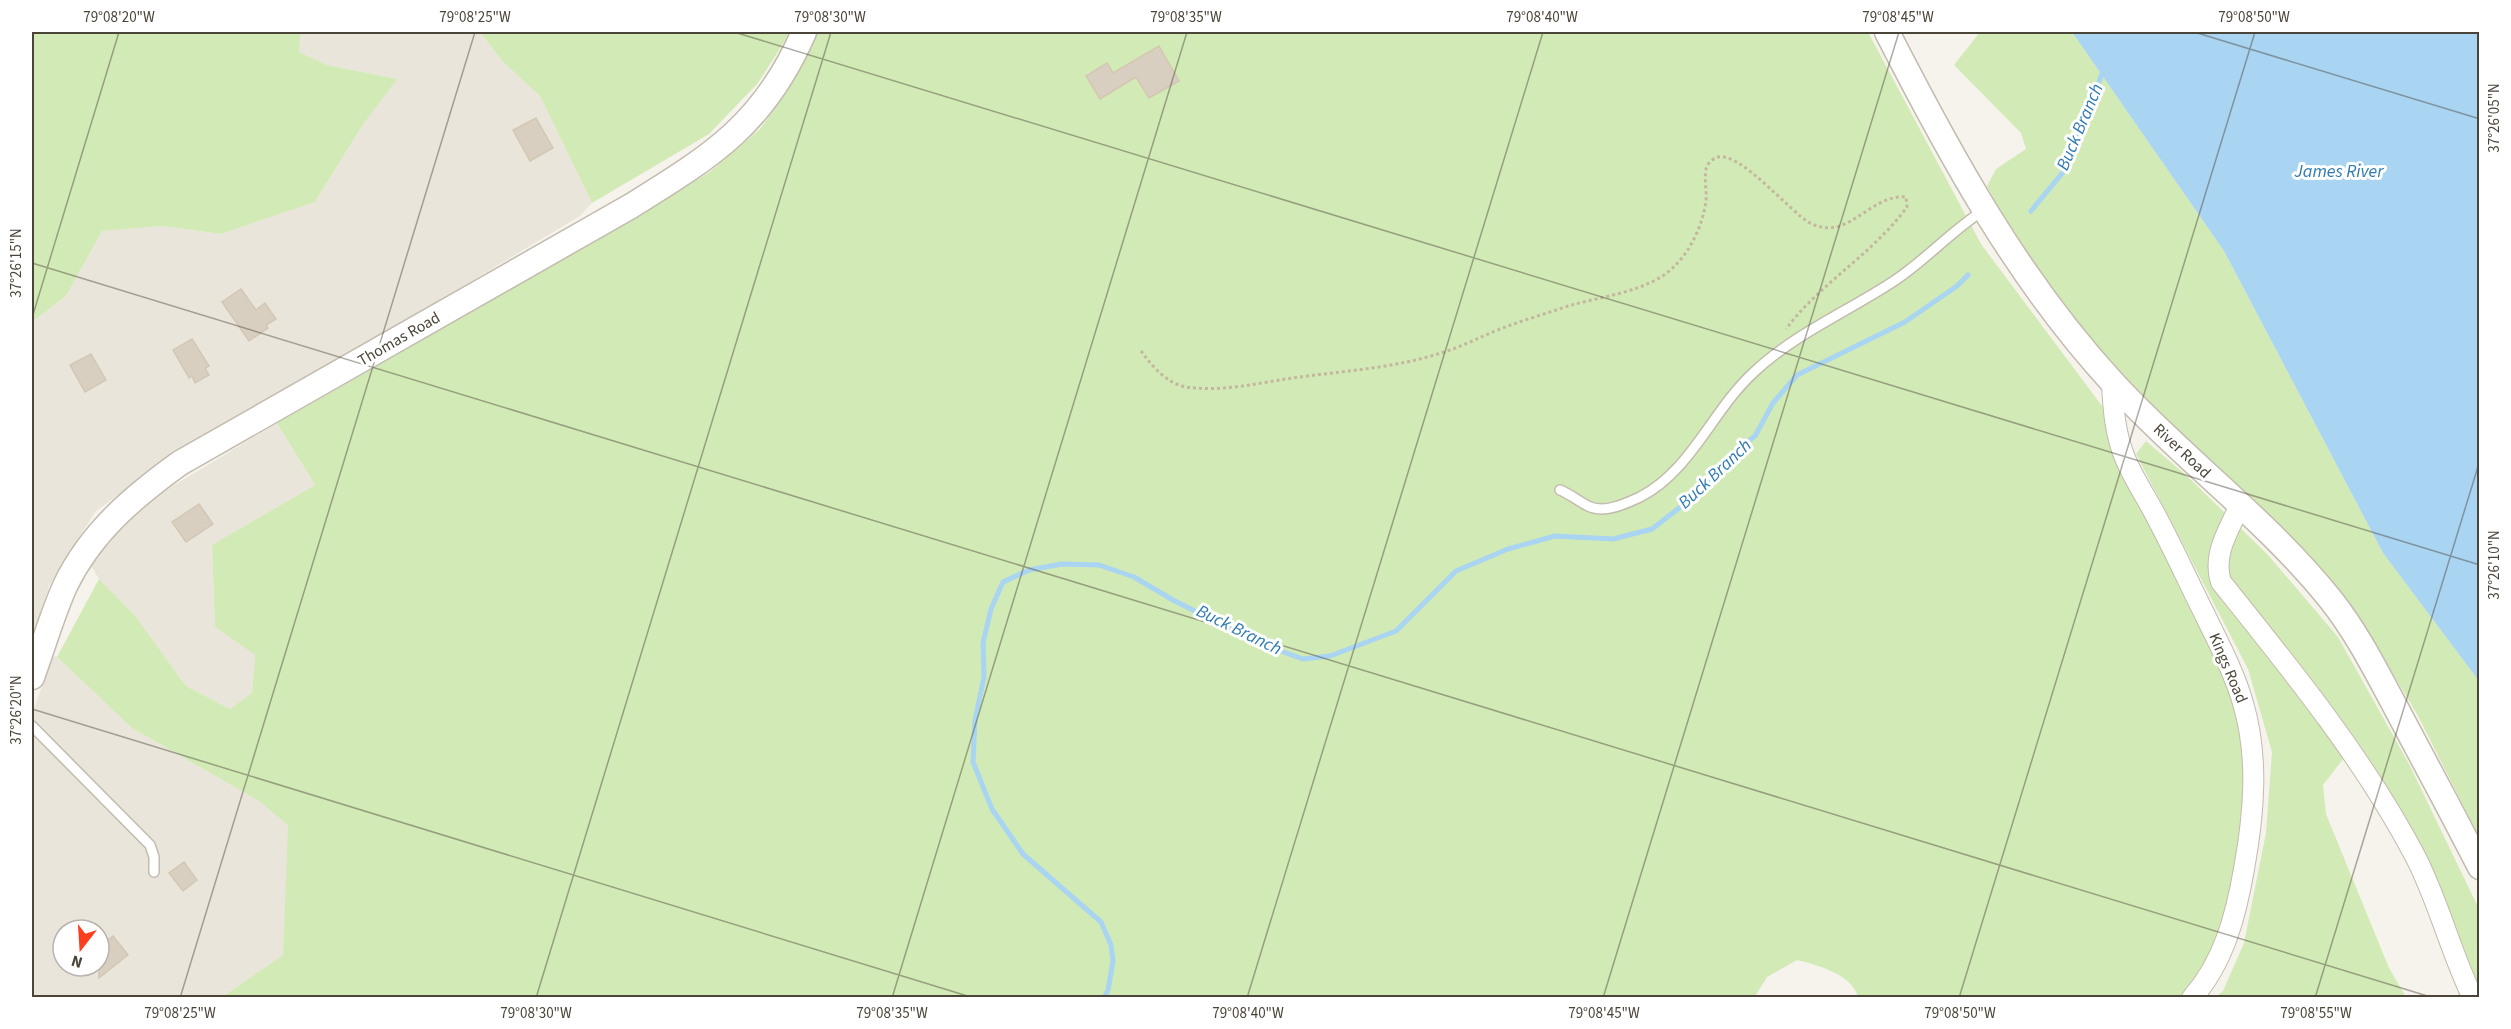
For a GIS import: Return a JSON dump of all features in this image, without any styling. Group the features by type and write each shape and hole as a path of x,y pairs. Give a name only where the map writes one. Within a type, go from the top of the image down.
{"street":[{"name":"Thomas Road","path":"32,677 65,586 81,558 101,531 138,493 180,463 632,206 703,161 750,120 777,85 804,32"},
{"name":"River Road","path":"1887,32 1928,111 1984,210 2023,272 2058,319 2144,417 2240,505 2303,567 2357,636 2480,867"},
{"name":"Kings Road","path":"2112,382 2113,409 2119,442 2125,459 2157,518 2233,672 2244,704 2251,738 2254,767 2253,811 2240,893 2226,942 2214,967 2192,998"},
{"path":"2240,505 2217,556 2220,582 2332,727 2385,802 2416,857 2473,998"}],"lane":[{"path":"1560,490 1589,507 1601,509 1625,504 1647,493 1667,479 1740,386 1768,359 1835,314 1896,280 1966,221 1984,210"},
{"path":"32,726 150,845 154,857 154,872"}],"path":[{"path":"1140,351 1151,366 1168,379 1184,387 1244,386 1409,361 1444,352 1508,326 1641,286 1666,273 1677,264 1697,231 1706,200 1706,168 1711,161 1719,157 1727,158 1755,176 1801,217 1823,228 1836,228 1850,224 1896,196 1906,197 1907,207 1901,216 1796,315 1780,336 1768,359"}],"shaded area":[{"path":"301,32 480,32 502,61 540,96 592,203 580,216 276,398 168,458 95,512 49,586 32,638 32,322 66,296 102,231 163,226 221,234 315,202 362,126 396,79 327,65 299,52"},
{"path":"277,423 315,485 212,545 215,627 255,655 252,693 230,709 186,686 135,617 99,579 91,566 110,536 148,501"},
{"path":"53,656 57,657 132,728 259,801 289,825 283,955 222,997 35,997 32,992 32,714"}],"green space":[{"path":"32,32 301,32 299,52 327,65 397,79 362,126 315,202 221,234 163,226 102,231 66,296 32,322"},
{"path":"480,32 788,32 786,39 758,83 709,134 592,203 540,96 502,61"},
{"path":"817,32 1868,32 1981,244 2105,410 2149,521 2225,675 2236,706 2245,768 2244,810 2232,891 2218,939 2207,963 2180,997 1858,997 1849,982 1833,972 1797,960 1767,977 1754,998 222,997 283,955 288,825 259,801 132,728 57,657 99,579 135,616 186,686 230,709 252,693 255,655 215,627 212,545 315,485 277,423 638,217 711,171 760,129 787,92"},
{"path":"1980,32 2072,32 2224,251 2383,553 2479,681 2479,837 2417,714 2369,634 2302,552 2215,469 2080,330 2023,253 1987,186 1996,169 2026,149 2021,133 1954,65"},
{"path":"2146,441 2187,476 2268,555 2338,637 2409,764 2479,909 2479,997 2458,997 2459,989 2403,847 2344,758 2323,785 2326,814 2389,968 2406,997 2216,997 2223,991 2244,943 2266,833 2272,752 2248,669 2136,454"}],"water":[{"name":"James River","path":"2072,32 2479,32 2479,681 2383,553 2224,251"}],"building":[{"path":"1159,46 1179,81 1149,98 1136,77 1100,99 1086,76 1107,63 1113,73"},
{"path":"536,118 553,148 530,161 513,130"},
{"path":"241,289 256,310 265,303 276,319 266,325 268,328 249,341 222,302"},
{"path":"192,339 209,366 205,368 209,375 195,383 192,376 189,378 173,350"},
{"path":"91,354 106,380 85,392 70,365"},
{"path":"199,504 213,524 186,542 172,522"},
{"path":"184,862 197,880 183,891 169,873"},
{"path":"113,936 128,955 111,968 111,938"}],"waterway":[{"name":"Buck Branch","path":"2031,211 2064,171 2105,71"},
{"name":"Buck Branch","path":"1104,998 1108,990 1113,961 1111,945 1101,922 1023,854 992,809 973,762 975,720 984,677 983,643 991,609 1003,582 1029,570 1062,564 1099,565 1134,577 1173,600 1256,642 1303,659 1330,656 1396,631 1456,571 1508,549 1555,536 1613,539 1652,529 1701,491 1729,456 1755,436 1773,403 1797,375 1905,322 1957,286 1968,275"}]}
